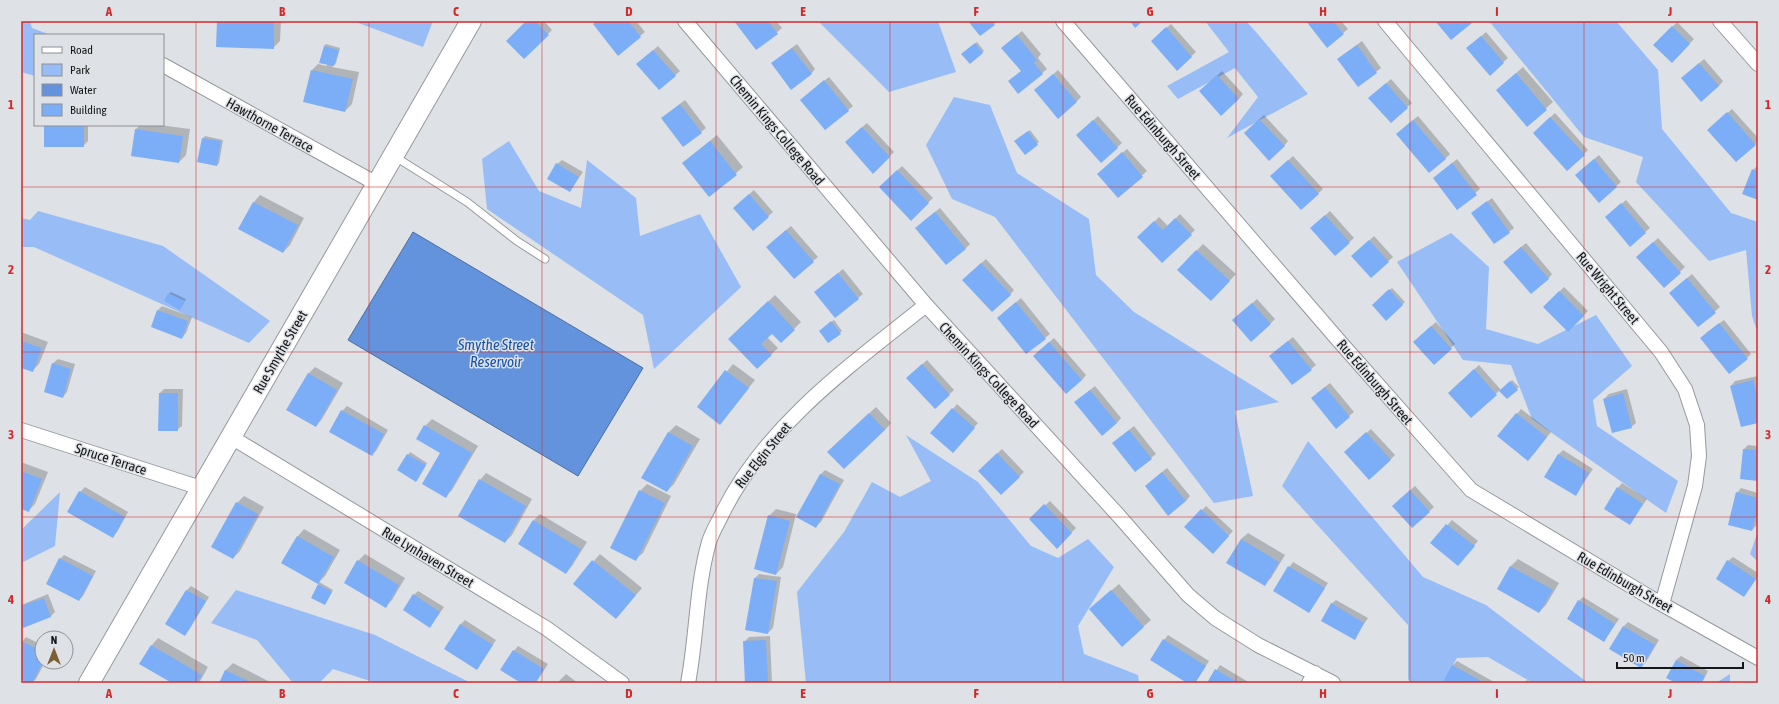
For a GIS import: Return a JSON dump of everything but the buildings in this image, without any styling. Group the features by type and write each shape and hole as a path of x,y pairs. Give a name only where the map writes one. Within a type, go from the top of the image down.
{"main road":[{"name":"Rue Smythe Street","path":"94,682 201,488 471,21"}],"street":[{"name":"Chemin Kings College Road","path":"685,21 926,305 1120,516 1188,595 1215,618 1312,678 1333,683"},
{"name":"Rue Edinburgh Street","path":"1063,21 1335,336 1472,490 1662,604 1758,658"},
{"name":"Rue Wright Street","path":"1385,21 1661,352 1685,389 1697,425 1699,456 1695,486 1662,604"},
{"path":"1720,21 1758,64"},
{"name":"Hawthorne Terrace","path":"164,66 377,184"},
{"name":"Rue Elgin Street","path":"688,683 699,590 709,540 731,496 759,456 797,414 847,369 926,305"},
{"name":"Spruce Terrace","path":"21,430 201,488"},
{"name":"Rue Lynhaven Street","path":"231,437 546,628 622,683"}],"lane":[{"path":"393,156 467,202 517,241 545,259"}],"green space":[{"path":"21,21 30,21 32,28 48,34 34,34 34,76 21,72"},
{"path":"353,21 433,21 423,47"},
{"path":"818,21 938,21 956,72 889,92"},
{"path":"1205,21 1246,21 1308,94 1227,138 1258,97 1235,68 1178,99 1167,86 1229,52"},
{"path":"1489,21 1616,21 1658,70 1662,129 1731,213 1758,222 1758,334 1752,316 1746,250 1709,261 1636,182 1643,157 1584,137"},
{"path":"954,97 990,105 1017,173 1089,219 1096,275 1134,312 1279,402 1235,411 1253,496 1214,503 995,217 952,199 926,145"},
{"path":"509,141 539,191 581,208 587,160 636,198 640,236 700,214 741,287 654,369 643,315 487,209 482,159"},
{"path":"38,211 163,246 270,321 249,343 34,247 21,247 21,218 30,220"},
{"path":"1451,233 1489,267 1486,329 1538,344 1596,315 1632,366 1593,400 1597,426 1678,481 1666,513 1532,419 1511,365 1463,360 1397,262"},
{"path":"906,435 978,482 1031,546 1058,558 1088,539 1114,567 1078,626 1084,654 1138,675 1139,683 806,683 797,592 844,532 872,482 900,497 931,481"},
{"path":"1308,441 1423,577 1486,605 1588,683 1533,683 1488,657 1457,658 1442,683 1411,683 1408,679 1408,625 1282,486"},
{"path":"60,492 55,546 21,563 21,530"},
{"path":"1758,531 1758,562 1750,554"},
{"path":"236,590 375,635 471,683 376,683 333,669 319,683 293,683 257,640 211,623"},
{"path":"1730,674 1730,683 1716,683"}],"water":[{"name":"Smythe Street Reservoir","path":"413,232 643,368 578,476 348,340"}]}
